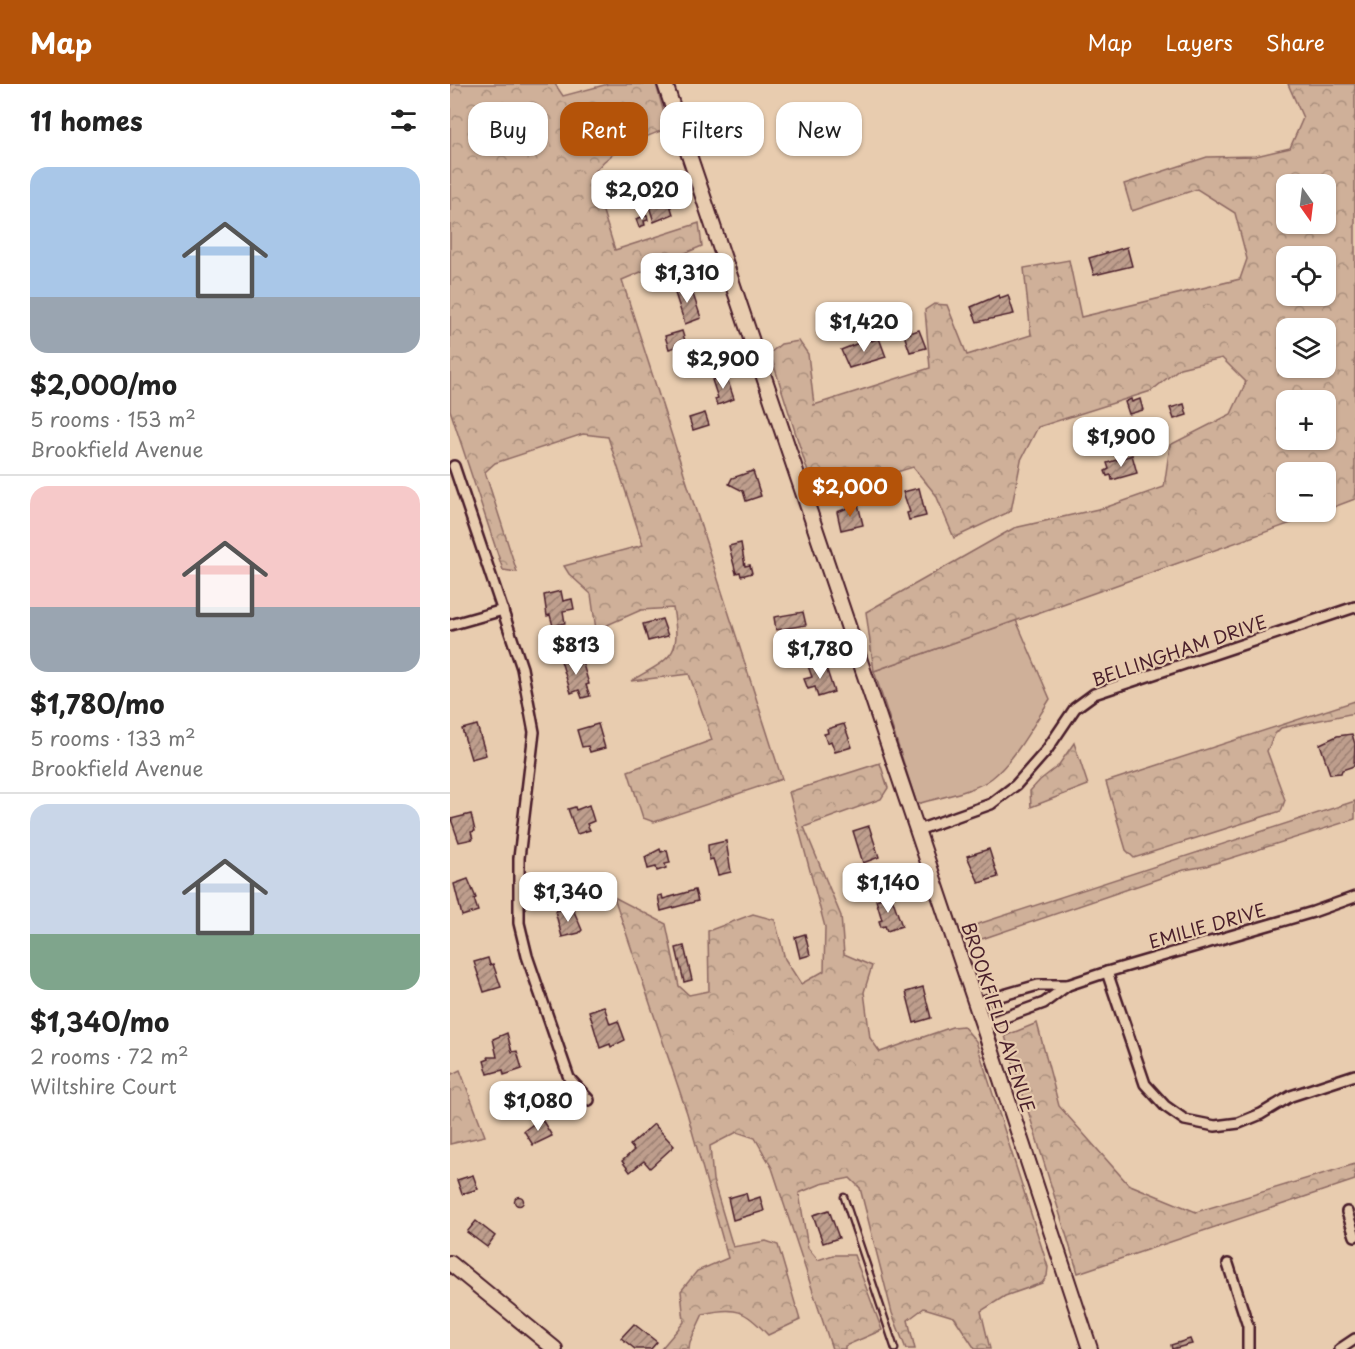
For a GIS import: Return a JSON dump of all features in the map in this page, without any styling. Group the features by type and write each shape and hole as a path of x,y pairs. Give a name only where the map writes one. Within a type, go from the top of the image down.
{"main road":[{"name":"BROOKFIELD AVENUE","path":"665,84 918,830 1090,1349"},
{"path":"450,1263 555,1349"}],"street":[{"path":"454,466 522,668 534,732 519,858 519,923 527,956 569,1078 589,1100"},
{"name":"BELLINGHAM DRIVE","path":"918,830 991,804 1016,785 1046,751 1075,708 1094,694 1355,607"},
{"path":"450,625 503,610"},
{"name":"EMILIE DRIVE","path":"983,1025 1036,1006 1068,985 1313,912 1355,897"},
{"path":"1107,972 1145,1084 1165,1106 1185,1120 1215,1126 1239,1123 1261,1114 1291,1096 1355,1075"},
{"name":"EMILIE DRIVE","path":"976,1004 1029,987 1068,985"},
{"path":"1029,987 1036,1006"},
{"path":"1347,1212 1355,1236"},
{"path":"1228,1264 1248,1326 1248,1349"},
{"path":"1341,1349 1355,1339"}],"lane":[{"path":"844,1197 895,1349"}],"green space":[{"path":"450,84 555,84 563,96 608,84 656,84 661,102 660,131 648,136 648,102 560,102 560,156 611,156 592,176 615,250 699,223 702,246 622,280 782,779 654,822 643,818 628,771 712,740 689,674 631,681 664,661 670,654 676,637 673,608 641,610 596,630 591,594 569,574 564,566 643,545 608,437 583,434 495,463 485,472 517,572 503,570 450,410"},
{"path":"1288,84 1355,84 1355,499 1336,506 1336,462 1276,462 1276,522 1294,522 874,671 866,612 1014,528 1107,507 1164,487 1170,445 1231,414 1246,382 1222,358 1180,368 1151,391 1038,427 1021,460 1011,511 954,538 936,495 913,467 825,494 813,488 770,353 781,344 799,341 808,354 814,405 930,368 925,310 934,304 947,305 967,355 1031,335 1024,268 1069,260 1081,317 1240,279 1247,259 1235,213 1197,189 1132,211 1124,184 1207,157 1256,156 1290,148 1303,118"},
{"path":"1016,620 1050,699 1009,762 992,778 967,790 917,804 874,671"},
{"path":"1355,701 1355,713 1281,728 1275,734 1267,751 1285,800 1281,811 1134,858 1126,850 1106,782"},
{"path":"1074,743 1088,785 1031,807 1030,791 1058,766"},
{"path":"880,763 888,788 881,799 804,827 841,916 844,954 872,966 864,992 870,1038 880,1052 952,1027 963,1026 976,1041 1048,1267 1047,1276 1042,1283 1005,1296 981,1311 990,1349 975,1349 954,1317 924,1308 908,1320 915,1349 906,1349 892,1313 860,1188 850,1178 821,1184 799,1193 808,1248 818,1260 833,1255 854,1255 882,1330 845,1346 845,1349 832,1349 772,1168 755,1138 737,1132 710,1146 713,1180 733,1247 766,1241 778,1245 800,1320 768,1335 753,1320 739,1312 724,1310 703,1314 689,1349 661,1349 684,1322 681,1291 697,1271 728,1258 687,1113 614,897 666,924 679,986 689,995 709,991 708,931 753,914 775,920 785,959 801,984 824,971 825,927 789,792"},
{"path":"1355,801 1355,819 1206,866 1184,870 973,942 966,928"},
{"path":"1037,1023 1059,1106 1128,1184 1196,1212 1355,1164 1355,1180 1078,1273 1005,1036"},
{"path":"460,1070 485,1136 450,1144 450,1075"}],"building":[{"path":"664,186 673,214 654,222 647,200 642,202 639,192"},
{"path":"647,215 648,220 644,221 645,225 639,227 636,219"},
{"path":"1127,247 1132,266 1094,275 1089,258"},
{"path":"690,285 701,318 685,324 674,290"},
{"path":"999,295 1000,298 1008,295 1014,314 977,322 971,307"},
{"path":"919,330 926,348 910,352 904,335"},
{"path":"682,331 686,344 669,349 665,336"},
{"path":"871,338 872,341 879,338 886,357 849,368 841,350"},
{"path":"726,375 734,399 717,405 715,399 718,398 712,380"},
{"path":"1131,399 1132,402 1140,399 1143,410 1129,414 1125,402"},
{"path":"1184,404 1187,415 1174,419 1170,408"},
{"path":"705,413 709,425 693,430 689,418"},
{"path":"1132,455 1137,473 1112,480 1111,475 1107,476 1105,471 1109,469 1107,463"},
{"path":"753,471 761,496 746,501 743,491 729,484 732,478"},
{"path":"919,488 926,516 909,520 907,513 910,512 903,492"},
{"path":"858,504 863,525 841,530 837,512"},
{"path":"741,543 745,566 750,565 752,573 741,576 740,572 736,573 729,546"},
{"path":"561,591 563,601 572,599 574,609 563,611 565,623 553,626 550,615 547,616 544,595"},
{"path":"803,612 806,625 776,630 774,617"},
{"path":"662,619 668,636 648,641 643,624"},
{"path":"574,656 576,663 582,661 590,696 582,698 579,690 571,693 561,661"},
{"path":"824,661 834,692 818,697 815,687 808,689 804,679 812,677 808,666"},
{"path":"598,724 605,748 590,752 588,746 582,747 577,730"},
{"path":"844,724 852,747 835,752 831,741 827,743 824,734 828,733 827,729"},
{"path":"477,725 486,755 471,759 462,729"},
{"path":"1352,734 1355,744 1354,766 1342,770 1341,773 1330,774 1320,744 1337,736"},
{"path":"589,805 594,821 587,824 590,830 577,834 568,809 575,807 576,810"},
{"path":"471,814 475,831 471,832 473,839 459,842 451,819"},
{"path":"869,826 879,857 863,863 853,831"},
{"path":"726,841 731,872 718,875 713,859 709,860 708,845"},
{"path":"660,849 661,852 667,850 670,863 665,864 666,868 657,871 656,867 648,869 645,857"},
{"path":"989,849 998,877 979,883 967,856"},
{"path":"468,879 476,898 474,899 478,911 462,916 454,884"},
{"path":"695,890 698,901 661,911 658,896 662,895 663,899"},
{"path":"891,895 902,926 887,931 885,926 881,927 879,921 882,920 876,900"},
{"path":"562,909 563,912 573,909 582,930 579,933 562,937 555,911"},
{"path":"805,934 810,955 800,958 795,937"},
{"path":"684,946 692,980 684,982 676,948"},
{"path":"488,958 490,965 493,964 501,987 484,992 474,962"},
{"path":"923,987 931,1018 914,1023 906,992"},
{"path":"604,1006 610,1024 618,1021 625,1040 611,1047 610,1044 600,1048 589,1011"},
{"path":"507,1033 512,1052 517,1051 522,1069 504,1075 503,1070 488,1074 484,1061 489,1059 488,1057 497,1057 493,1039"},
{"path":"541,1118 552,1136 533,1145 524,1131"},
{"path":"654,1124 674,1146 650,1168 644,1161 630,1172 622,1161 634,1150 630,1145"},
{"path":"473,1175 478,1189 462,1194 457,1180"},
{"path":"746,1193 748,1201 760,1197 764,1211 733,1220 728,1198"},
{"path":"519,1197 523,1201 519,1205 515,1201"},
{"path":"829,1210 839,1238 823,1243 813,1215"},
{"path":"476,1221 495,1236 487,1247 467,1232"},
{"path":"634,1324 657,1342 651,1349 635,1349 621,1338"},
{"path":"1190,1339 1192,1344 1172,1349 1171,1345"}]}
